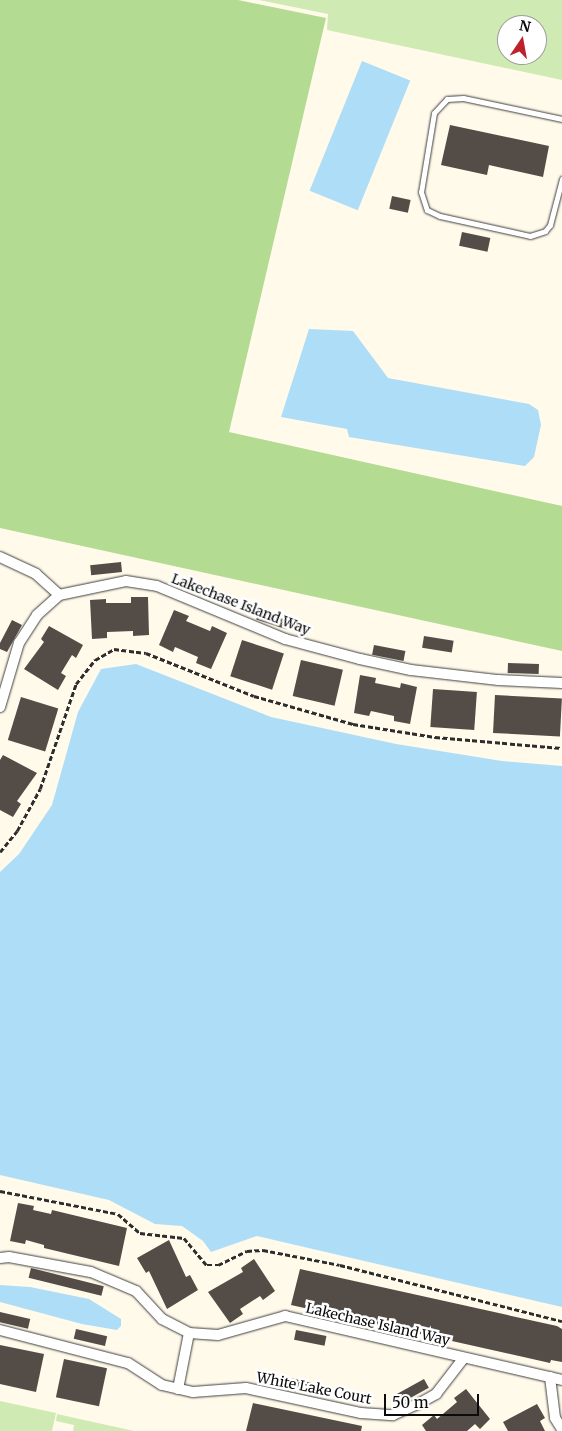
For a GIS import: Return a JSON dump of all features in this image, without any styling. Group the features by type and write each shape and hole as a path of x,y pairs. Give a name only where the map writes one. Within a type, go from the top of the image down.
{"street":[{"path":"0,557 36,574 59,595 37,615 19,642 0,706"},
{"name":"Lakechase Island Way","path":"59,595 126,581 157,586 285,639 360,659 469,677 562,683"},
{"name":"Lakechase Island Way","path":"0,1258 9,1257 91,1272 136,1291 162,1319 188,1333 218,1335 286,1316 463,1359 562,1380"},
{"name":"White Lake Court","path":"0,1330 128,1363 162,1385 178,1389 193,1392 246,1388 361,1413 393,1415 436,1394 463,1359"},
{"path":"178,1389 188,1333"},
{"path":"550,1377 555,1418 562,1429"}],"lane":[{"path":"562,120 463,98 447,99 434,113 420,192 427,210 440,216 530,236 545,231 550,225 562,179"}],"path":[{"path":"0,852 22,824 40,789 76,684 95,660 114,649 146,653 254,696 354,724 427,736 562,748"},
{"path":"0,1191 118,1214 146,1235 184,1238 207,1265 218,1265 247,1251 263,1250 340,1265 562,1321"}],"green space":[{"path":"0,0 238,0 326,18 229,432 562,506 562,651 0,528"},
{"path":"259,0 562,0 562,80 327,30 328,14"},
{"path":"0,1401 56,1413 52,1431 0,1431"},
{"path":"57,1414 134,1431 73,1431 74,1425 56,1421"}],"water":[{"path":"362,61 410,80 358,210 310,191"},
{"path":"309,329 353,331 388,378 529,404 538,410 541,425 534,457 525,466 349,437 347,429 281,417"},
{"path":"136,664 271,717 396,744 502,761 562,766 562,1307 257,1236 211,1252 203,1241 182,1226 155,1224 109,1200 0,1175 0,872 19,854 52,805 78,712 101,669"},
{"path":"0,1285 30,1287 89,1299 121,1319 121,1326 117,1330 82,1324 0,1302"}],"building":[{"path":"450,125 549,146 543,177 489,165 487,175 441,165"},
{"path":"392,196 411,200 408,213 389,209"},
{"path":"462,232 490,238 487,252 459,246"},
{"path":"121,562 122,572 91,575 90,565"},
{"path":"131,597 148,597 149,635 133,636 133,631 107,632 107,638 92,639 90,600 106,599 106,603 131,603"},
{"path":"174,610 189,616 186,621 210,631 212,626 227,633 211,669 196,663 198,657 175,647 173,652 159,645"},
{"path":"259,611 289,621 287,629 256,620"},
{"path":"12,620 22,625 7,652 0,649 0,643"},
{"path":"49,626 83,645 76,658 72,655 61,673 66,676 58,690 24,669 44,642 41,639"},
{"path":"424,636 454,641 452,653 422,648"},
{"path":"242,640 284,654 272,690 230,676"},
{"path":"374,645 405,651 404,661 372,655"},
{"path":"301,660 343,670 335,706 293,696"},
{"path":"508,663 539,664 539,674 508,673"},
{"path":"360,675 376,678 375,683 400,688 401,683 417,687 410,724 394,721 394,716 371,711 369,716 354,713"},
{"path":"433,689 477,692 474,730 430,727"},
{"path":"495,695 562,699 560,736 493,733"},
{"path":"21,697 58,708 45,751 8,740"},
{"path":"3,755 37,773 17,801 21,804 13,817 0,810 0,760"},
{"path":"18,1203 34,1206 33,1210 51,1214 52,1210 127,1228 119,1266 44,1248 44,1245 26,1240 25,1244 10,1241"},
{"path":"169,1240 186,1277 190,1275 198,1290 167,1309 149,1271 146,1273 137,1258"},
{"path":"254,1259 275,1291 263,1300 260,1296 240,1309 243,1314 230,1323 208,1292 243,1272 241,1268"},
{"path":"31,1268 104,1286 101,1296 29,1278"},
{"path":"300,1269 557,1326 562,1329 562,1362 551,1360 550,1363 291,1305"},
{"path":"0,1312 30,1319 28,1329 0,1322"},
{"path":"76,1329 107,1336 105,1346 74,1339"},
{"path":"296,1330 326,1336 325,1346 294,1340"},
{"path":"0,1345 44,1354 36,1392 0,1384"},
{"path":"64,1359 107,1368 99,1406 56,1397"},
{"path":"282,1376 313,1383 311,1392 280,1385"},
{"path":"424,1379 429,1388 402,1403 397,1394"},
{"path":"466,1389 490,1419 480,1429 475,1424 467,1431 426,1431 422,1425 434,1415 437,1419 457,1402 454,1398"},
{"path":"253,1403 362,1426 361,1431 246,1431"},
{"path":"537,1404 545,1418 540,1421 545,1431 508,1431 503,1422"}]}
